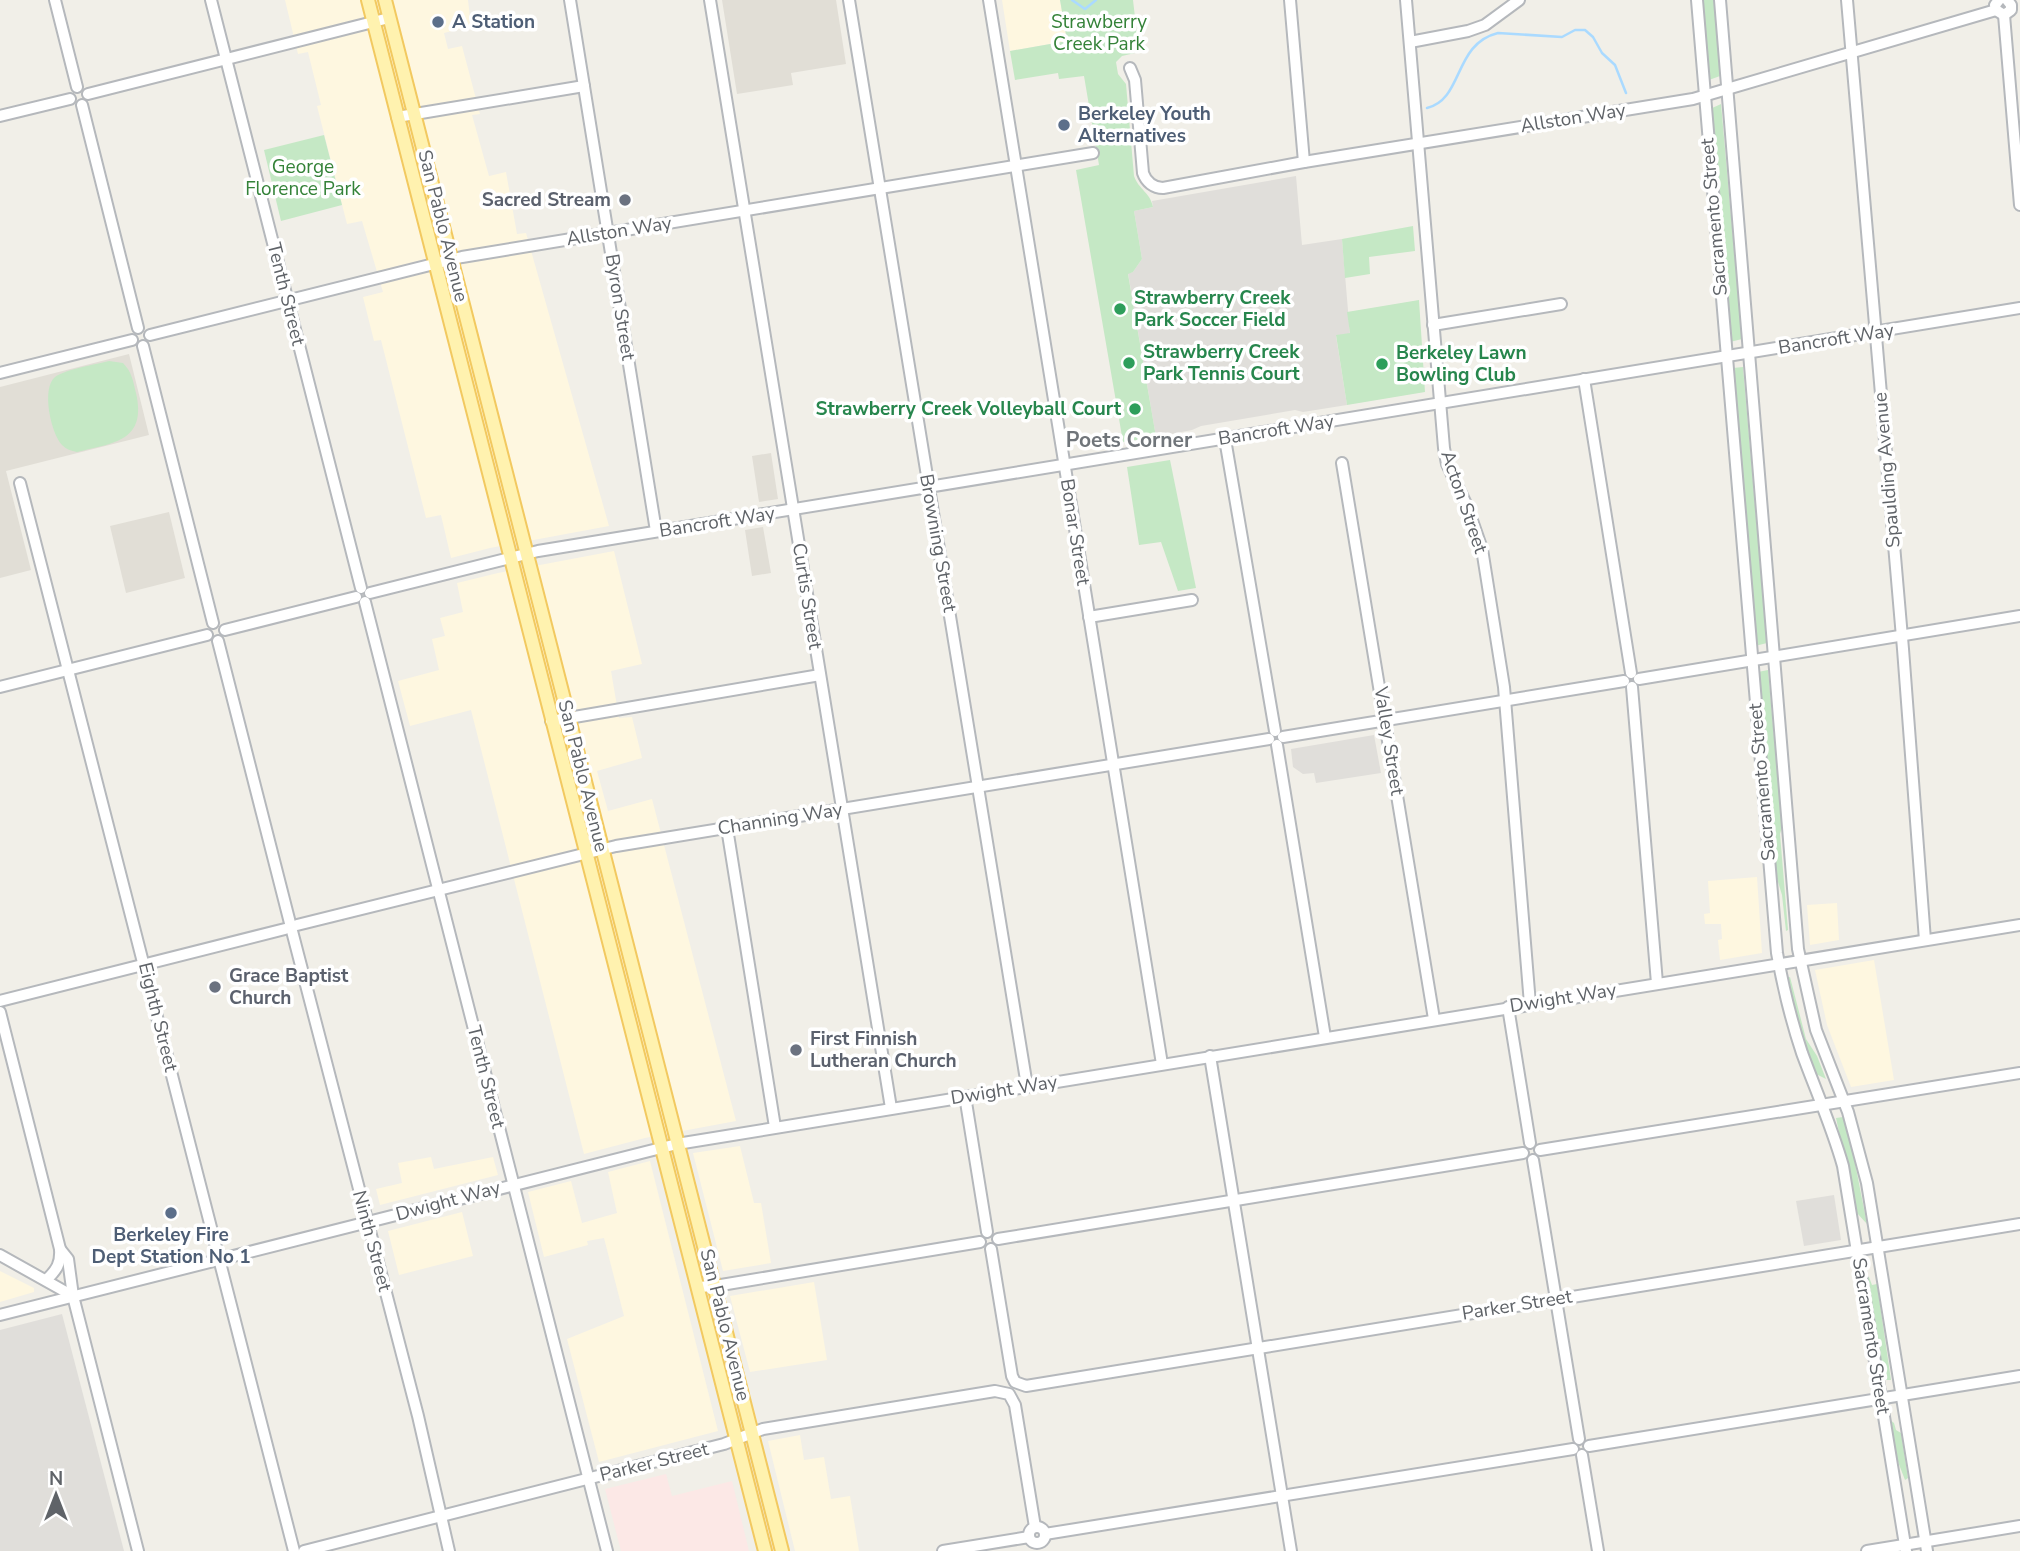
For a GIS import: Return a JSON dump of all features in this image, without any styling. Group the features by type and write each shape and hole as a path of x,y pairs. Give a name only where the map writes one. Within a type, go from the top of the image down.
{"main road":[{"name":"San Pablo Avenue","path":"368,0 765,1551"},
{"name":"San Pablo Avenue","path":"385,0 782,1551"}],"street":[{"path":"55,0 77,87"},
{"name":"Tenth Street","path":"211,0 607,1551"},
{"name":"Byron Street","path":"570,0 656,531"},
{"name":"Curtis Street","path":"710,0 891,1108"},
{"name":"Browning Street","path":"849,0 1027,1086"},
{"name":"Bonar Street","path":"989,0 1162,1064"},
{"path":"1290,0 1304,162"},
{"name":"Acton Street","path":"1406,0 1445,455 1482,549 1505,701 1530,1004"},
{"name":"Sacramento Street","path":"1697,0 1751,661 1779,963 1799,1041 1843,1166 1906,1548"},
{"name":"Sacramento Street","path":"1720,0 1800,960 1816,1030 1858,1144 1926,1546"},
{"name":"Spaulding Avenue","path":"1847,0 1925,940"},
{"path":"1410,42 1468,32 1485,25 1516,1"},
{"path":"2013,2 2010,12 2000,8 2020,205"},
{"name":"Allston Way","path":"1130,68 1135,80 1141,162 1145,179 1157,188 1163,188 1704,96 2000,8"},
{"path":"88,94 389,18"},
{"path":"397,117 584,86"},
{"path":"77,87 85,89 88,94 87,101 82,105 76,105 70,99 72,90 77,87"},
{"path":"0,116 70,99"},
{"path":"82,105 138,328"},
{"name":"Allston Way","path":"150,335 451,260 1093,153"},
{"path":"1433,325 1561,304"},
{"name":"Bancroft Way","path":"225,630 526,554 2020,308"},
{"path":"132,340 136,345 143,346 149,342 150,335 144,329 138,328"},
{"path":"132,340 134,331 138,328"},
{"path":"0,373 132,340"},
{"path":"143,346 213,623"},
{"path":"1584,379 1631,680 1657,983"},
{"path":"1225,439 1325,1037"},
{"name":"Valley Street","path":"1342,463 1434,1019"},
{"name":"Eighth Street","path":"20,483 294,1551"},
{"path":"1089,617 1192,600"},
{"name":"Channing Way","path":"0,1001 601,849 2020,616"},
{"path":"213,623 225,630 223,638 218,641 211,641 207,635 208,628 213,623"},
{"path":"0,687 207,635"},
{"name":"Ninth Street","path":"218,641 449,1551"},
{"path":"551,720 820,675"},
{"path":"727,828 775,1127"},
{"name":"Dwight Way","path":"0,1315 660,1147 2020,925"},
{"path":"1508,1007 1530,1143"},
{"path":"0,1012 60,1249 61,1260 46,1280"},
{"path":"1210,1056 1291,1551"},
{"path":"1540,1150 2020,1073"},
{"path":"965,1096 987,1232"},
{"path":"998,1239 1528,1156 1539,1157 1540,1150 1537,1145 1525,1145 1528,1156 1556,1299 1598,1551"},
{"name":"Parker Street","path":"991,1249 1010,1368 1015,1382 1032,1385 2020,1224"},
{"path":"987,1232 993,1233 998,1239 996,1246 991,1249 985,1248 980,1242 981,1236 987,1232"},
{"path":"697,1287 980,1242"},
{"path":"60,1249 68,1259 73,1296 138,1551"},
{"path":"0,1255 73,1296"},
{"path":"943,1551 1037,1538 1281,1495 2020,1376"},
{"name":"Parker Street","path":"304,1551 736,1440 763,1429 995,1391 1006,1392 1015,1405 1037,1538"},
{"path":"1867,1551 1926,1546 2020,1526"}],"shaded area":[{"path":"285,0 468,0 471,26 444,33 448,49 462,46 480,114 472,115 489,176 506,172 517,234 526,233 609,526 451,558 441,515 426,518 381,340 374,341 363,297 383,292 362,221 347,224 317,106 321,105 308,52 298,54"},
{"path":"722,0 836,0 846,64 791,73 793,85 737,94"},
{"path":"1002,0 1060,0 1067,41 1010,51"},
{"path":"1296,176 1302,245 1342,239 1350,334 1336,336 1347,405 1303,412 1295,410 1201,426 1156,437 1128,273 1133,272 1142,259 1134,211 1153,207 1152,201"},
{"path":"129,354 149,435 6,471 31,570 0,578 0,387"},
{"path":"771,453 778,499 759,502 752,456"},
{"path":"169,512 185,578 126,593 110,526"},
{"path":"763,527 771,573 752,576 745,530"},
{"path":"614,551 642,664 611,671 619,718 632,717 642,758 597,771 608,811 652,799 736,1121 645,1138 584,1154 471,710 410,726 398,681 439,670 432,639 445,636 440,618 463,612 457,583"},
{"path":"1374,735 1381,773 1316,783 1314,773 1303,774 1293,767 1291,749"},
{"path":"1757,877 1762,953 1720,960 1718,940 1722,939 1721,924 1705,924 1704,914 1710,913 1708,881"},
{"path":"1837,903 1839,940 1810,945 1807,905"},
{"path":"1874,960 1894,1080 1851,1087 1827,1025 1815,970"},
{"path":"740,1146 754,1203 761,1203 771,1263 723,1271 693,1153"},
{"path":"431,1157 434,1169 493,1157 498,1175 380,1205 376,1189 402,1183 398,1163"},
{"path":"650,1161 718,1431 599,1462 567,1339 624,1316 604,1238 587,1241 588,1245 544,1257 528,1192 571,1181 582,1223 617,1213 608,1172"},
{"path":"1834,1195 1841,1240 1804,1246 1796,1201"},
{"path":"462,1212 473,1256 399,1275 388,1231"},
{"path":"0,1271 34,1288 34,1292 0,1302"},
{"path":"814,1282 827,1360 750,1372 730,1296"},
{"path":"62,1314 124,1551 0,1551 0,1330"},
{"path":"800,1435 804,1460 824,1457 831,1499 850,1496 859,1551 795,1551 768,1441"},
{"path":"666,1474 672,1496 732,1481 749,1551 621,1551 605,1489"}],"green space":[{"name":"Strawberry Creek Park","path":"1060,0 1133,0 1139,52 1122,56 1116,62 1118,74 1126,84 1134,176 1153,207 1134,211 1142,259 1133,272 1128,274 1156,437 1123,442 1076,170 1099,165 1084,76 1059,79 1058,73 1015,80 1010,51 1067,41"},
{"path":"1701,0 1714,0 1720,76 1709,80"},
{"path":"1721,104 1742,339 1730,342 1710,109"},
{"name":"George Florence Park","path":"324,135 342,205 281,221 264,150"},
{"path":"1413,226 1415,251 1369,257 1370,274 1345,278 1342,239"},
{"name":"Berkeley Lawn Bowling Club","path":"1419,300 1425,392 1347,405 1336,335 1350,333 1347,312"},
{"path":"109,361 123,363 130,373 136,393 137,421 132,430 115,442 77,452 69,450 58,439 51,422 48,400 51,383 55,377 66,372"},
{"path":"1743,367 1767,643 1755,646 1733,368"},
{"path":"1170,460 1196,588 1178,591 1161,542 1139,545 1127,467"},
{"path":"1768,670 1782,827 1780,834 1786,931 1769,825 1758,672"},
{"path":"1790,977 1806,1039 1817,1056 1826,1079 1816,1074 1794,1011 1787,978"},
{"path":"1843,1117 1867,1224 1856,1212 1836,1118"},
{"path":"1867,1277 1872,1285 1877,1284 1891,1380 1884,1380 1882,1375"},
{"path":"1890,1420 1901,1433 1908,1478 1905,1480 1895,1454"}],"waterway":[{"path":"1072,0 1085,9 1096,0"},
{"path":"1427,108 1439,103 1447,94 1473,48 1498,33 1562,37 1575,30 1585,30 1615,65 1626,93"}],"place":[{"name":"A Station","path":"438,22"},
{"name":"Berkeley Youth Alternatives","path":"1064,125"},
{"name":"Sacred Stream","path":"625,200"},
{"name":"Strawberry Creek Park Soccer Field","path":"1120,309"},
{"name":"Strawberry Creek Park Tennis Court","path":"1129,363"},
{"name":"Berkeley Lawn Bowling Club","path":"1382,364"},
{"name":"Strawberry Creek Volleyball Court","path":"1135,409"},
{"name":"Grace Baptist Church","path":"215,987"},
{"name":"First Finnish Lutheran Church","path":"796,1050"},
{"name":"Berkeley Fire Dept Station No 1","path":"171,1213"}],"district":[{"name":"Poets Corner","path":"1129,440"}]}
